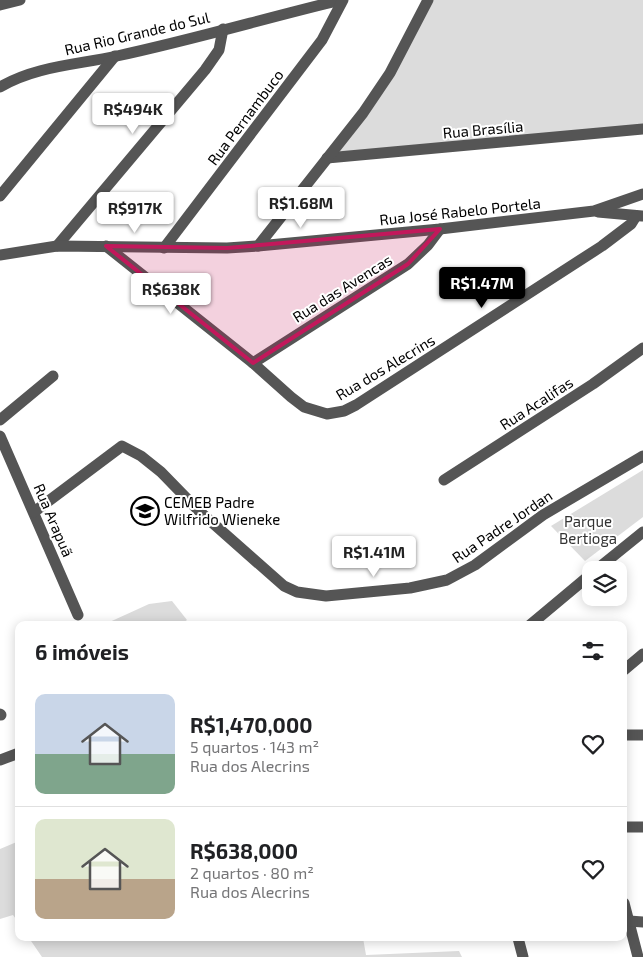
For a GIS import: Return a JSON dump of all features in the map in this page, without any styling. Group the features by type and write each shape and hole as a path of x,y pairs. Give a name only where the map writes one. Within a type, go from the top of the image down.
{"street":[{"path":"0,5 20,0"},
{"name":"Rua Rio Grande do Sul","path":"0,87 16,78 44,69 116,56 342,0"},
{"name":"Rua Pernambuco","path":"164,248 322,40 342,0"},
{"path":"258,246 362,113 390,72 428,0"},
{"path":"57,246 213,59 222,41 223,29"},
{"path":"0,196 116,56"},
{"name":"Rua Brasília","path":"327,158 643,129"},
{"path":"594,211 643,194"},
{"path":"594,211 640,216"},
{"name":"Rua José Rabelo Portela","path":"0,255 57,246 164,248 258,246 440,229 594,211"},
{"name":"Rua dos Alecrins","path":"106,246 304,407 327,414 344,411 403,376 602,246 640,216"},
{"name":"Rua das Avencas","path":"252,363 408,264 428,245 440,229"},
{"name":"Rua Acalifas","path":"444,480 593,384 643,348"},
{"path":"0,420 53,376"},
{"name":"Rua Arapuã","path":"0,436 78,615"},
{"name":"Rua Padre Jordan","path":"34,512 122,446 162,472 199,511 284,586 297,592 326,596 410,588 447,580 475,565 543,515 643,456"},
{"path":"607,561 643,532"},
{"path":"535,621 582,582"},
{"path":"627,667 643,654"},
{"path":"627,735 643,735"},
{"path":"0,760 15,754"},
{"path":"627,827 643,827"},
{"path":"627,914 638,957"},
{"path":"629,921 643,922"},
{"path":"519,941 523,957"}],"highlighted area":[{"path":"440,229 408,264 253,363 106,246 227,248"}],"green space":[{"path":"428,0 643,0 643,129 327,158 358,119"},
{"name":"Parque Bertioga","path":"643,470 643,517 585,561 551,526"},
{"path":"172,601 187,620 112,621 149,604"},
{"path":"15,843 15,918 13,915 0,919 0,849"},
{"path":"31,941 364,941 366,955 459,951 462,957 42,957"}],"place":[{"name":"CEMEB Padre Wilfrido Wieneke","path":"145,511"}]}
